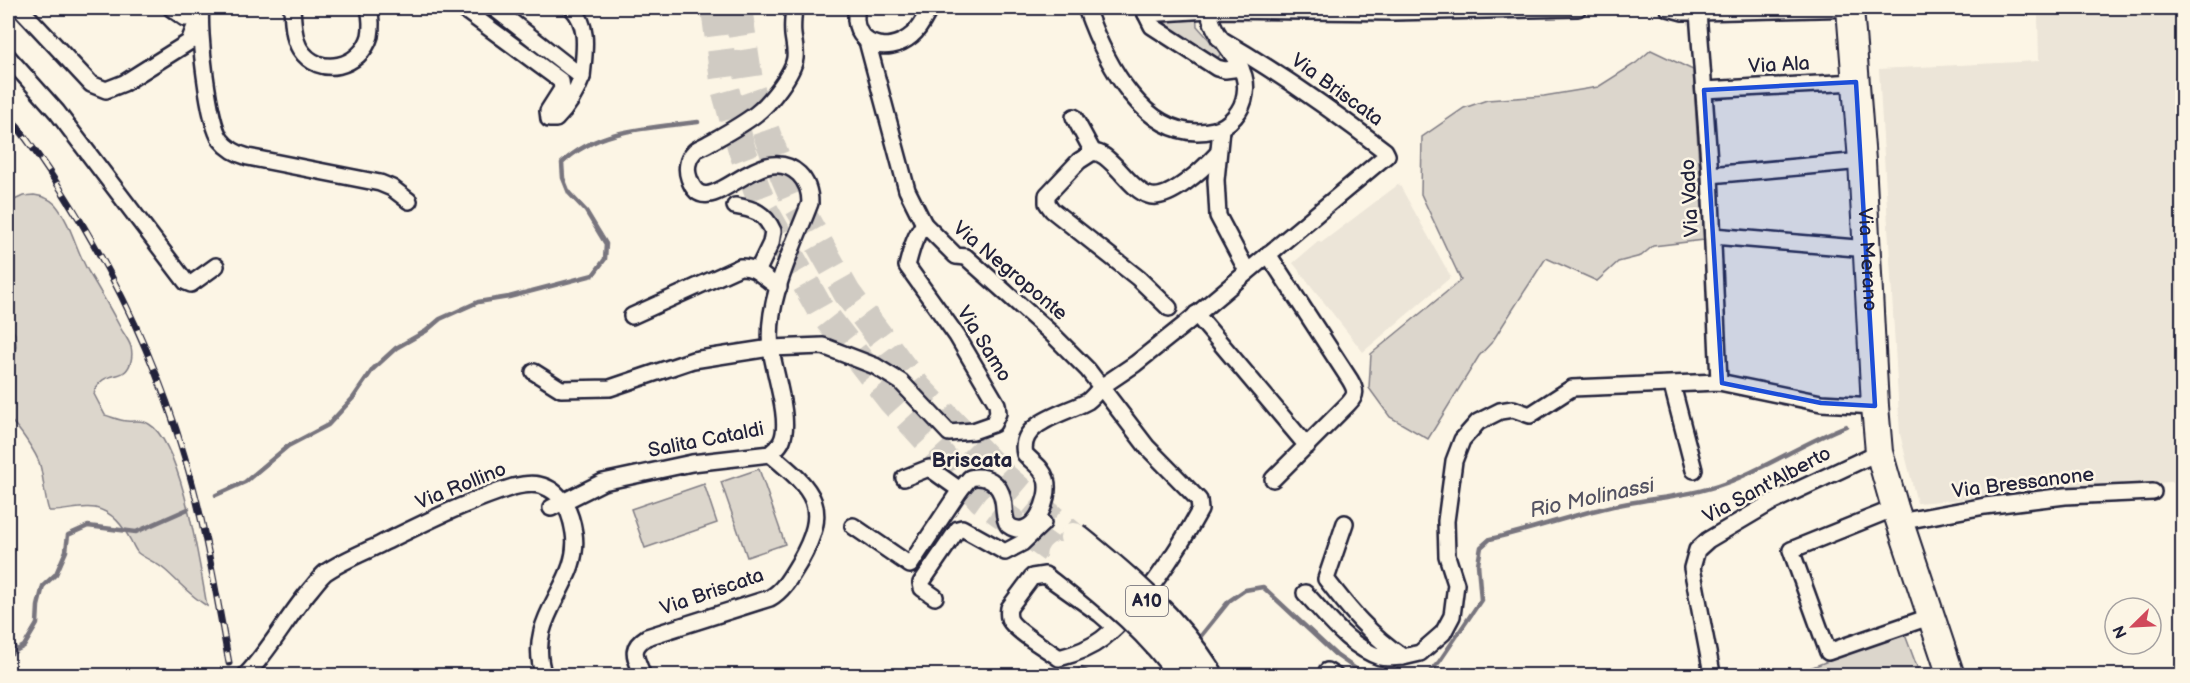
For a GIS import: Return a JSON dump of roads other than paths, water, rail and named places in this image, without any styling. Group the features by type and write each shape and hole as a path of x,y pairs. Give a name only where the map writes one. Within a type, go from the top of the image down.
{"highway":[{"name":"A10","path":"1184,675 1168,652 1116,601 1067,546 1128,581 1184,639 1209,675"}],"main road":[{"name":"Via Merano","path":"1850,8 1868,249 1879,452 1897,515 1951,675"}],"street":[{"path":"20,8 91,84 106,90 113,89 189,42 201,10"},
{"path":"171,8 185,18 195,17 201,10"},
{"path":"292,8 299,48 311,61 331,67 349,63 365,47 370,34 369,8"},
{"path":"462,8 561,81 562,88 548,116 556,119 571,101 582,77 584,27 578,13 572,8"},
{"path":"494,8 582,77"},
{"name":"Salita Cataldi","path":"558,505 603,482 692,463 770,454 780,446 784,438 785,428 771,348 771,313 810,203 808,187 802,178 785,166 765,166 709,196 694,188 687,168 694,152 756,114 767,104 789,73 795,55 792,28 794,8"},
{"name":"Via Negroponte","path":"857,8 855,24 862,38 867,41 907,190 924,224 956,256 966,257 1051,333 1088,370 1148,447 1199,500 1201,506 1194,522 1137,604 1115,627 1101,640 1088,648 1059,658 1012,623 1008,614 1009,608 1032,577 1045,574 1115,627"},
{"path":"867,41 885,45 906,39 917,30 930,8"},
{"path":"1086,8 1091,24 1110,62 1140,106 1160,120 1181,129 1202,131 1221,129 1234,118 1244,100 1246,84 1241,68 1212,26 1209,9"},
{"path":"1241,68 1225,70 1217,68 1152,26 1145,11 1578,8"},
{"path":"1683,10 1860,8"},
{"path":"201,10 213,125 221,140 230,149 248,157 380,183 398,192 409,201"},
{"name":"Via Vado","path":"1683,10 1704,90 1719,382"},
{"name":"Via Briscata","path":"1101,387 1135,364 1388,155 1339,115 1268,66 1219,38"},
{"path":"8,57 57,112 186,282 191,284 216,266"},
{"name":"Via Ala","path":"1704,90 1856,82"},
{"path":"1074,117 1093,152 1104,156 1142,192 1152,196 1164,194 1183,183 1200,171 1218,153"},
{"path":"1221,129 1216,180 1218,216 1247,271"},
{"path":"1093,152 1079,161 1048,192 1047,202 1052,210 1138,278 1169,308"},
{"path":"1710,175 1862,161"},
{"path":"735,206 752,208 763,214 773,231 771,243 758,270"},
{"name":"Via Samo","path":"771,348 823,346 875,366 901,382 949,433 973,431 993,423 998,413 997,404 957,336 907,266 914,240 924,224"},
{"path":"1713,236 1868,249"},
{"path":"1268,254 1355,391 1353,399 1273,479"},
{"path":"632,316 740,267 758,270 770,283 779,287"},
{"path":"1196,314 1307,446"},
{"path":"534,372 561,389 610,388 693,360 771,348"},
{"path":"1305,593 1340,631 1362,648 1382,658 1403,657 1419,653 1443,633 1452,616 1456,584 1447,555 1446,521 1454,461 1462,440 1478,422 1500,411 1513,409 1530,415 1572,388 1719,382 1821,403 1875,406"},
{"path":"1672,385 1694,471"},
{"path":"935,597 921,585 958,529 962,528 1000,550 1009,551 1022,543 1042,524 1049,508 1046,478 1038,465 1026,454 1024,449 1026,439 1036,426 1090,400 1101,387"},
{"name":"Via Sant'Alberto","path":"1706,675 1712,668 1692,568 1697,550 1708,540 1772,502 1879,452"},
{"name":"Via Briscata","path":"643,675 636,656 635,648 638,642 647,636 770,598 783,588 799,562 815,529 817,514 815,506 801,480 770,454"},
{"path":"904,478 929,468 960,490"},
{"path":"853,526 910,565 967,480 976,477 992,481 1003,500 1005,520 1012,528 1018,529 1030,524 1039,516 1047,495"},
{"name":"Via Rollino","path":"245,675 299,603 326,572 429,520 511,488 537,484 555,492 558,505"},
{"name":"Via Bressanone","path":"1897,515 2065,496 2153,492"},
{"path":"544,675 538,653 543,629 552,602 571,566 574,554 574,535 570,517 558,505"},
{"path":"1897,515 1791,550 1828,652 1932,616"},
{"path":"1345,523 1326,579 1356,618 1386,646 1403,657"}],"waterway":[{"path":"216,495 245,482 288,446 328,425 353,398 373,369 396,348 426,331 440,319 478,302 509,297 593,275 605,259 606,244 586,211 569,193 563,178 562,163 577,151 609,136 644,128 698,122"},
{"name":"Rio Molinassi","path":"1426,676 1439,662 1481,600 1478,564 1481,547 1490,539 1609,507 1712,488 1742,477 1846,426"},
{"path":"8,655 24,646 37,624 38,606 43,586 56,574 66,551 68,535 88,526 136,532 188,509"},
{"name":"Rio Molinassi","path":"1196,642 1229,601 1245,590 1263,587 1336,655 1366,676"},
{"path":"8,637 16,650"},
{"name":"Rio Molinassi","path":"1065,676 1081,669 1095,676"}],"tunnel":[{"path":"715,8 725,89 742,150 765,211 820,309 891,400 982,500 1060,556"},
{"path":"738,8 750,87 770,143 794,199 847,293 918,388 1004,477 1074,537"}],"railway":[{"path":"8,114 63,193 88,234 133,319 152,363 184,455 198,506 229,663"}],"district":[{"name":"Briscata","path":"972,460"}]}
